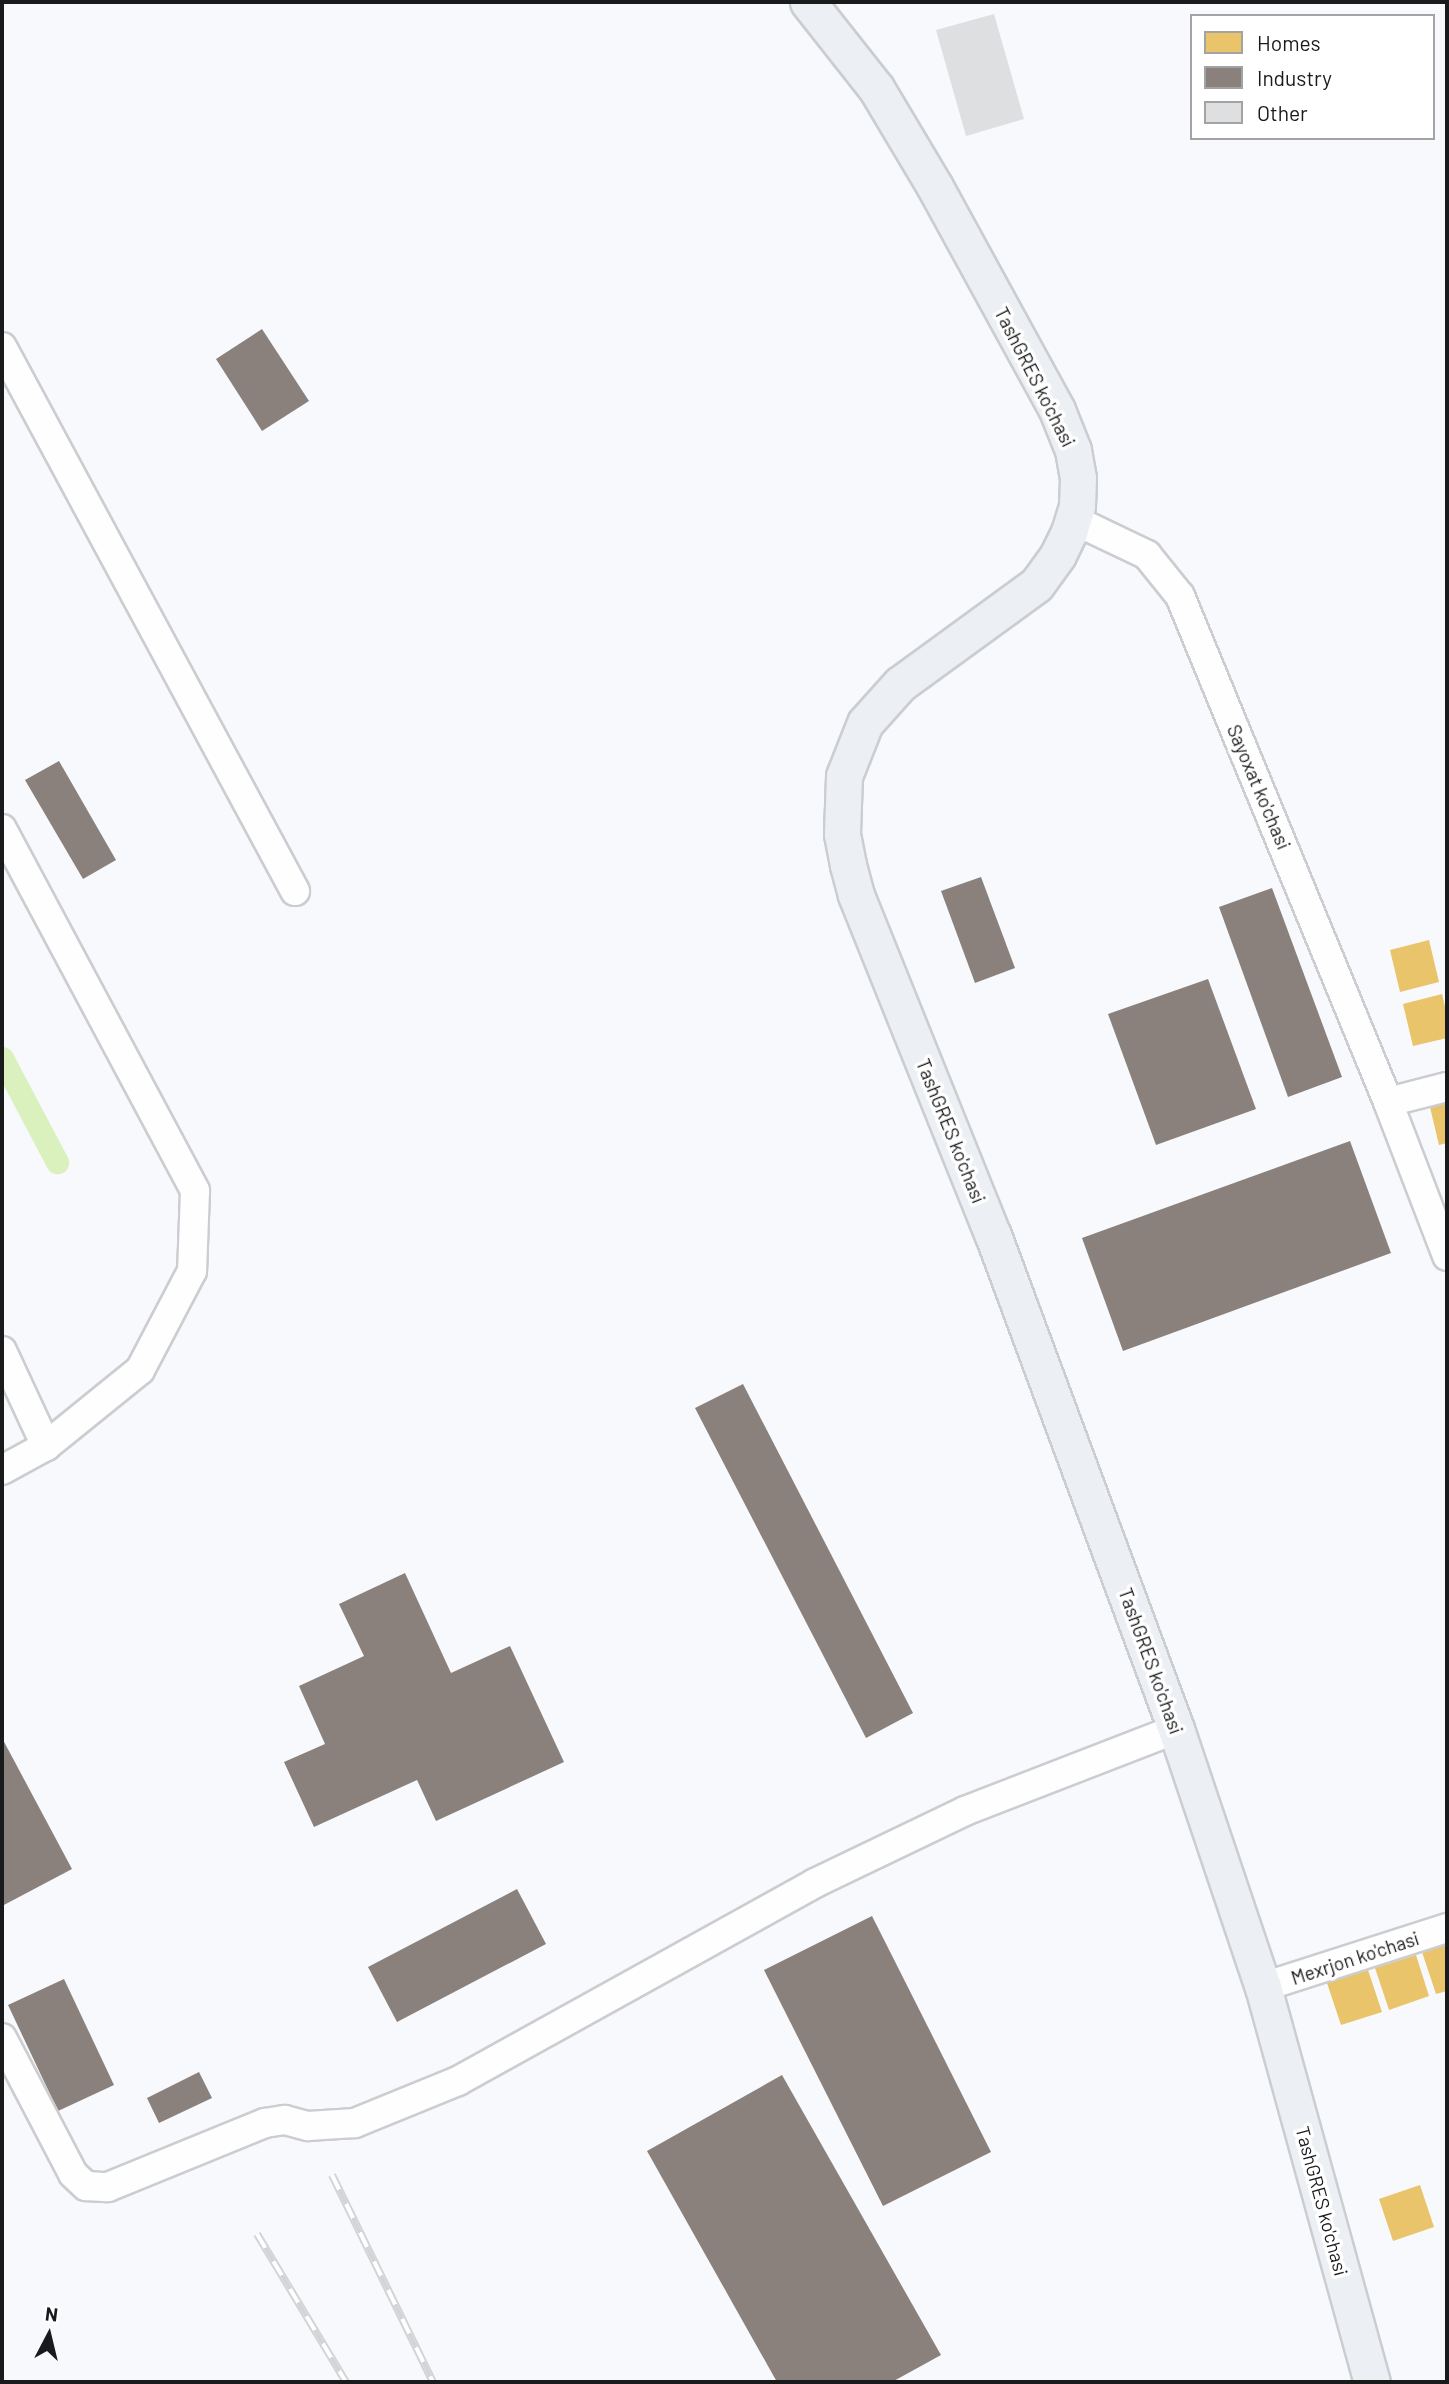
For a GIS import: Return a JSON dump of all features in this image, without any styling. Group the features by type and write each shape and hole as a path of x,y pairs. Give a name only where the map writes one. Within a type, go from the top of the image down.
{"main road":[{"name":"TashGRES ko'chasi","path":"808,2 876,88 935,187 1057,410 1077,464 1079,491 1074,520 1058,555 1036,584 900,684 865,723 844,776 842,834 856,895 993,1236 1176,1729 1263,1987 1372,2382"}],"street":[{"path":"2,347 295,891"},
{"name":"Sayoxat ko'chasi","path":"1074,520 1147,555 1180,596 1388,1101 1447,1256"},
{"path":"2,829 195,1191 192,1270 140,1370 46,1446 2,1470"},
{"path":"1388,1101 1447,1087"},
{"path":"2,1351 46,1446"},
{"path":"2,2038 74,2174 86,2186 108,2187 265,2123 285,2120 308,2126 355,2123 458,2081 815,1883 952,1817 1176,1729"},
{"name":"Mexrjon ko'chasi","path":"1263,1987 1447,1928"}],"building: Homes":[{"path":"1429,940 1439,982 1400,992 1390,950"},
{"path":"1442,994 1447,1015 1447,1038 1413,1046 1403,1004"},
{"path":"1447,1099 1447,1143 1439,1145 1429,1103"},
{"path":"1447,1944 1447,1991 1436,1994 1422,1952"},
{"path":"1416,1955 1429,1996 1389,2010 1375,1968"},
{"path":"1368,1970 1382,2012 1341,2025 1327,1983"},
{"path":"1420,2185 1434,2227 1393,2241 1379,2199"}],"building: Industry":[{"path":"262,329 309,401 262,431 216,359"},
{"path":"59,761 116,860 83,879 25,780"},
{"path":"981,877 1015,968 975,983 941,891"},
{"path":"1272,888 1342,1077 1288,1097 1219,907"},
{"path":"1208,979 1256,1109 1156,1145 1108,1014"},
{"path":"1350,1141 1391,1253 1123,1351 1082,1238"},
{"path":"743,1384 913,1713 866,1738 695,1408"},
{"path":"405,1573 451,1673 510,1646 564,1762 436,1821 417,1780 314,1827 284,1762 325,1744 299,1686 364,1656 339,1604"},
{"path":"2,1738 72,1869 2,1906"},
{"path":"517,1889 546,1944 397,2022 368,1967"},
{"path":"872,1916 991,2152 883,2206 764,1970"},
{"path":"64,1979 114,2085 58,2111 8,2005"},
{"path":"199,2072 212,2098 159,2123 147,2098"},
{"path":"782,2075 941,2355 892,2382 777,2382 647,2151"}],"building: Other":[{"path":"994,14 1024,119 966,136 936,30"}],"waterway":[{"path":"2,1058 57,1162"}],"railway":[{"path":"332,2175 433,2382"},
{"path":"257,2234 346,2382"}]}
